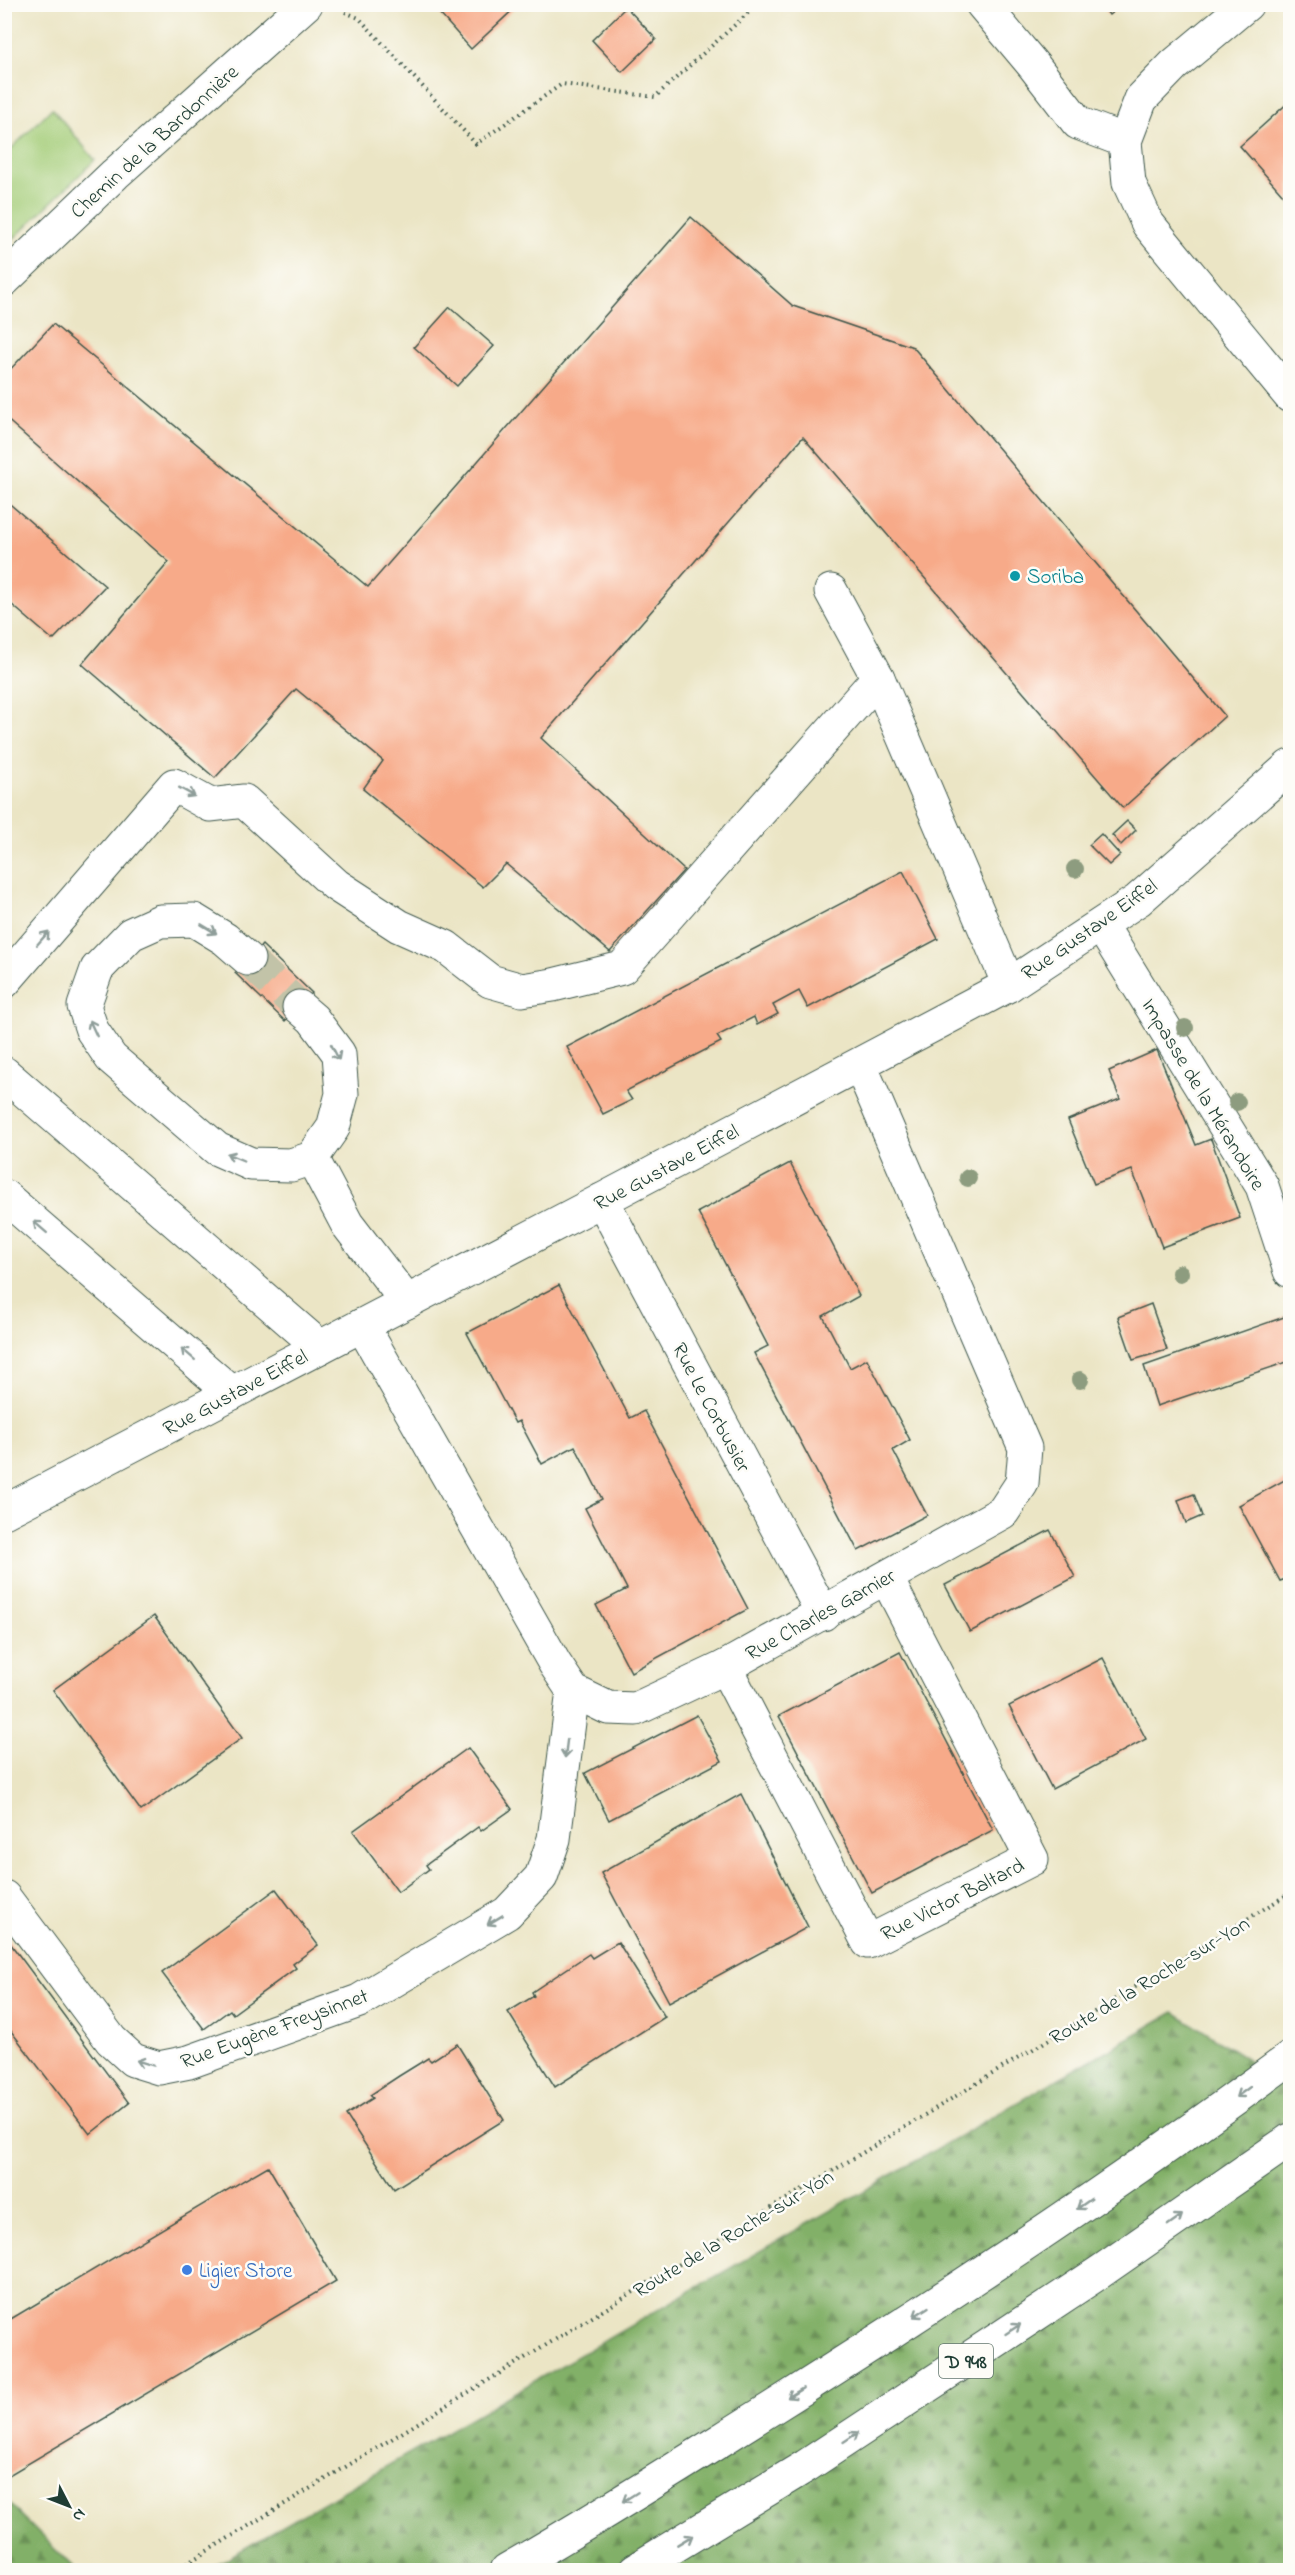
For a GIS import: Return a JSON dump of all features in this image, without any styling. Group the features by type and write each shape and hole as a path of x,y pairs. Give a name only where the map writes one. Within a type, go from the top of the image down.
{"main road":[{"name":"Chemin de la Bardonnière","path":"4,280 115,174 306,4"},
{"path":"982,4 1078,123 1125,141"},
{"path":"1247,4 1174,65 1141,99 1125,141 1129,183 1148,224 1290,396"},
{"path":"831,591 878,678 1009,984"},
{"path":"4,982 174,785 210,805 244,801 336,885 399,926 446,947 490,981 522,990 622,968 878,678"},
{"name":"Rue Gustave Eiffel","path":"4,1512 860,1065 1009,984 1138,900 1290,766"},
{"path":"248,959 225,939 194,920 159,921 130,934 97,969 84,1006 92,1030 111,1058 217,1149 251,1164 291,1165 312,1158 333,1128 342,1094 339,1054 313,1019 299,1007"},
{"name":"Impasse de la Mérandoire","path":"1101,925 1262,1186 1290,1271"},
{"name":"Rue Charles Garnier","path":"362,1325 555,1665 573,1691 608,1708 636,1709 725,1667 1003,1512 1022,1483 1025,1448 860,1065"},
{"path":"4,1073 320,1347"},
{"path":"312,1158 347,1224 407,1302"},
{"path":"4,1196 232,1393"},
{"name":"Rue Le Corbusier","path":"602,1200 823,1614"},
{"name":"Rue Victor Baltard","path":"725,1667 868,1942 1032,1859 887,1578"},
{"name":"Rue Eugène Freysinnet","path":"4,1897 111,2040 133,2060 159,2068 189,2062 337,2009 359,2001 507,1913 541,1877 554,1839 573,1691"},
{"path":"507,2571 582,2527 824,2375 1020,2248 1290,2058"},
{"name":"D 948","path":"635,2571 806,2466 1100,2272 1290,2140"}],"path":[{"path":"342,11 359,18 476,144 562,84 656,97 758,4"},
{"name":"Route de la Roche-sur-Yon","path":"176,2571 1290,1893"}],"green space":[{"path":"52,108 95,160 5,247 5,155"},
{"path":"1174,2012 1290,2086 1290,2570 207,2570"},
{"path":"5,2502 9,2504 76,2570 5,2570"}],"building":[{"path":"431,4 519,4 471,49"},
{"path":"1101,4 1123,4 1109,15"},
{"path":"626,7 656,39 622,72 592,40"},
{"path":"1290,101 1290,203 1240,146"},
{"path":"691,217 793,306 913,347 1225,716 1123,808 803,437 541,738 684,870 610,952 506,864 483,887 363,789 383,761 296,689 215,778 82,664 169,562 4,417 4,376 53,324 368,587"},
{"path":"450,307 494,346 457,386 414,347"},
{"path":"4,499 105,586 53,640 4,598"},
{"path":"1127,821 1136,830 1121,845 1112,835"},
{"path":"1101,834 1120,855 1109,865 1089,845"},
{"path":"903,871 938,939 808,1008 799,991 773,1005 778,1014 757,1025 754,1017 717,1036 721,1042 626,1091 632,1100 603,1114 567,1047"},
{"path":"262,945 312,993 285,1021 235,973"},
{"path":"1157,1050 1196,1145 1211,1139 1240,1218 1162,1247 1132,1170 1094,1184 1068,1120 1120,1099 1109,1071"},
{"path":"790,1163 859,1296 823,1316 850,1368 867,1359 910,1440 893,1450 927,1515 858,1551 754,1353 768,1346 698,1212"},
{"path":"559,1285 630,1418 644,1411 748,1609 631,1672 596,1605 627,1589 585,1508 602,1499 575,1446 542,1464 519,1421 515,1423 467,1333"},
{"path":"1151,1304 1167,1350 1133,1360 1118,1317"},
{"path":"1287,1316 1290,1328 1290,1361 1157,1406 1144,1366"},
{"path":"1290,1477 1290,1588 1286,1579 1280,1581 1239,1505"},
{"path":"1194,1494 1202,1516 1186,1523 1178,1500"},
{"path":"1050,1530 1075,1577 970,1632 945,1585"},
{"path":"154,1616 242,1738 141,1811 53,1690"},
{"path":"900,1652 993,1830 872,1893 779,1716"},
{"path":"1103,1658 1146,1739 1052,1789 1009,1706"},
{"path":"697,1715 722,1761 609,1820 585,1773"},
{"path":"468,1748 512,1809 481,1831 478,1827 426,1865 429,1869 398,1892 353,1831"},
{"path":"741,1794 808,1927 669,2002 601,1873"},
{"path":"276,1889 318,1945 293,1964 296,1968 233,2014 230,2010 204,2029 162,1973"},
{"path":"4,1935 129,2103 90,2134 4,2022"},
{"path":"618,1942 665,2017 555,2087 508,2012 534,1996 532,1992 589,1954 592,1958"},
{"path":"457,2044 504,2120 394,2189 346,2115 373,2098 370,2095 399,2076 428,2058 431,2061"},
{"path":"268,2166 336,2281 4,2478 4,2323"}],"tunnel":[{"path":"248,959 299,1007"}],"place":[{"name":"Soriba","path":"1015,576"},
{"name":"Ligier Store","path":"187,2270"}]}
